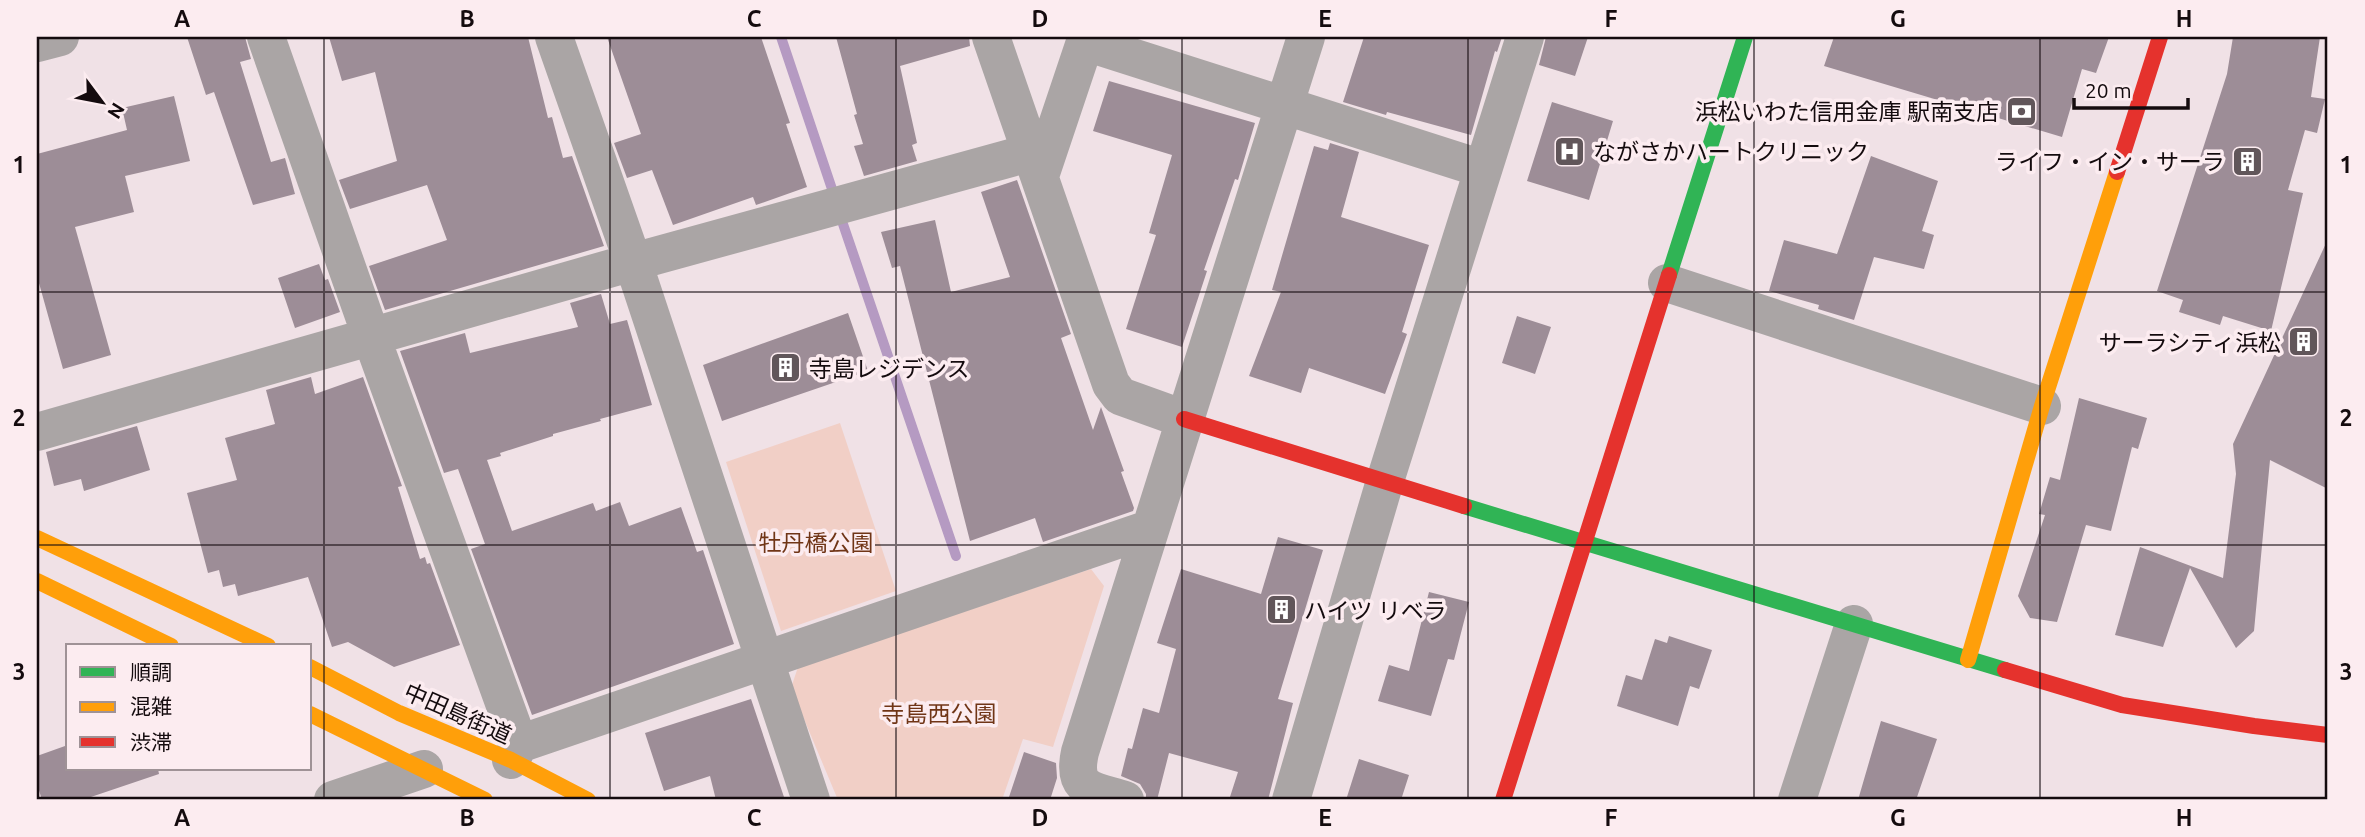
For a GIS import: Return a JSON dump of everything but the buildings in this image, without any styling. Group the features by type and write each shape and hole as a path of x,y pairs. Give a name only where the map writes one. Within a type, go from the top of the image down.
{"street":[{"path":"266,37 515,752 765,659 1149,529"},
{"path":"554,37 633,262 811,800"},
{"path":"990,37 1111,384 1120,396 1184,419 1584,543 2122,705 2328,735"},
{"path":"1125,800 1084,787 1078,778 1077,765 1149,529 1306,37"},
{"path":"1291,800 1385,481 1525,37"},
{"path":"1503,800 1745,37"},
{"path":"1968,660 2042,406 2160,37"},
{"path":"1035,165 1085,39 1483,169"},
{"path":"37,432 633,262 833,208 1035,165"},
{"path":"1667,283 2042,406"},
{"path":"37,538 264,644"},
{"path":"37,581 167,644"},
{"path":"1797,800 1854,624"},
{"name":"中田島街道","path":"312,668 399,713 515,752 588,800"},
{"path":"312,715 485,800"},
{"path":"333,800 424,769"}],"green space":[{"name":"牡丹橋公園","path":"840,423 896,591 781,631 726,462"},
{"name":"寺島西公園","path":"1091,569 1104,586 1053,747 1023,739 1002,800 838,800 791,688 798,667"}],"waterway":[{"path":"781,37 833,192"},
{"path":"843,224 956,556"}],"traffic: fast":[{"path":"1669,275 1745,37"},
{"path":"1464,506 2005,670"}],"traffic: slow":[{"path":"1968,660 2042,406 2117,172"},
{"path":"37,538 264,644"},
{"path":"37,581 167,644"},
{"path":"312,668 399,713 511,760 588,800"},
{"path":"312,715 485,800"}],"traffic: jam":[{"path":"2117,172 2160,37"},
{"path":"1503,800 1669,275"},
{"path":"1184,419 1464,506"},
{"path":"2005,670 2122,705 2328,735"}],"place":[{"name":"浜松いわた信用金庫 駅南支店","path":"2022,111"},
{"name":"ながさかハートクリニック","path":"1570,151"},
{"name":"ライフ・イン・サーラ","path":"2248,161"},
{"name":"サーラシティ浜松","path":"2304,342"},
{"name":"寺島レジデンス","path":"786,368"},
{"name":"ハイツ リベラ","path":"1281,610"}]}
